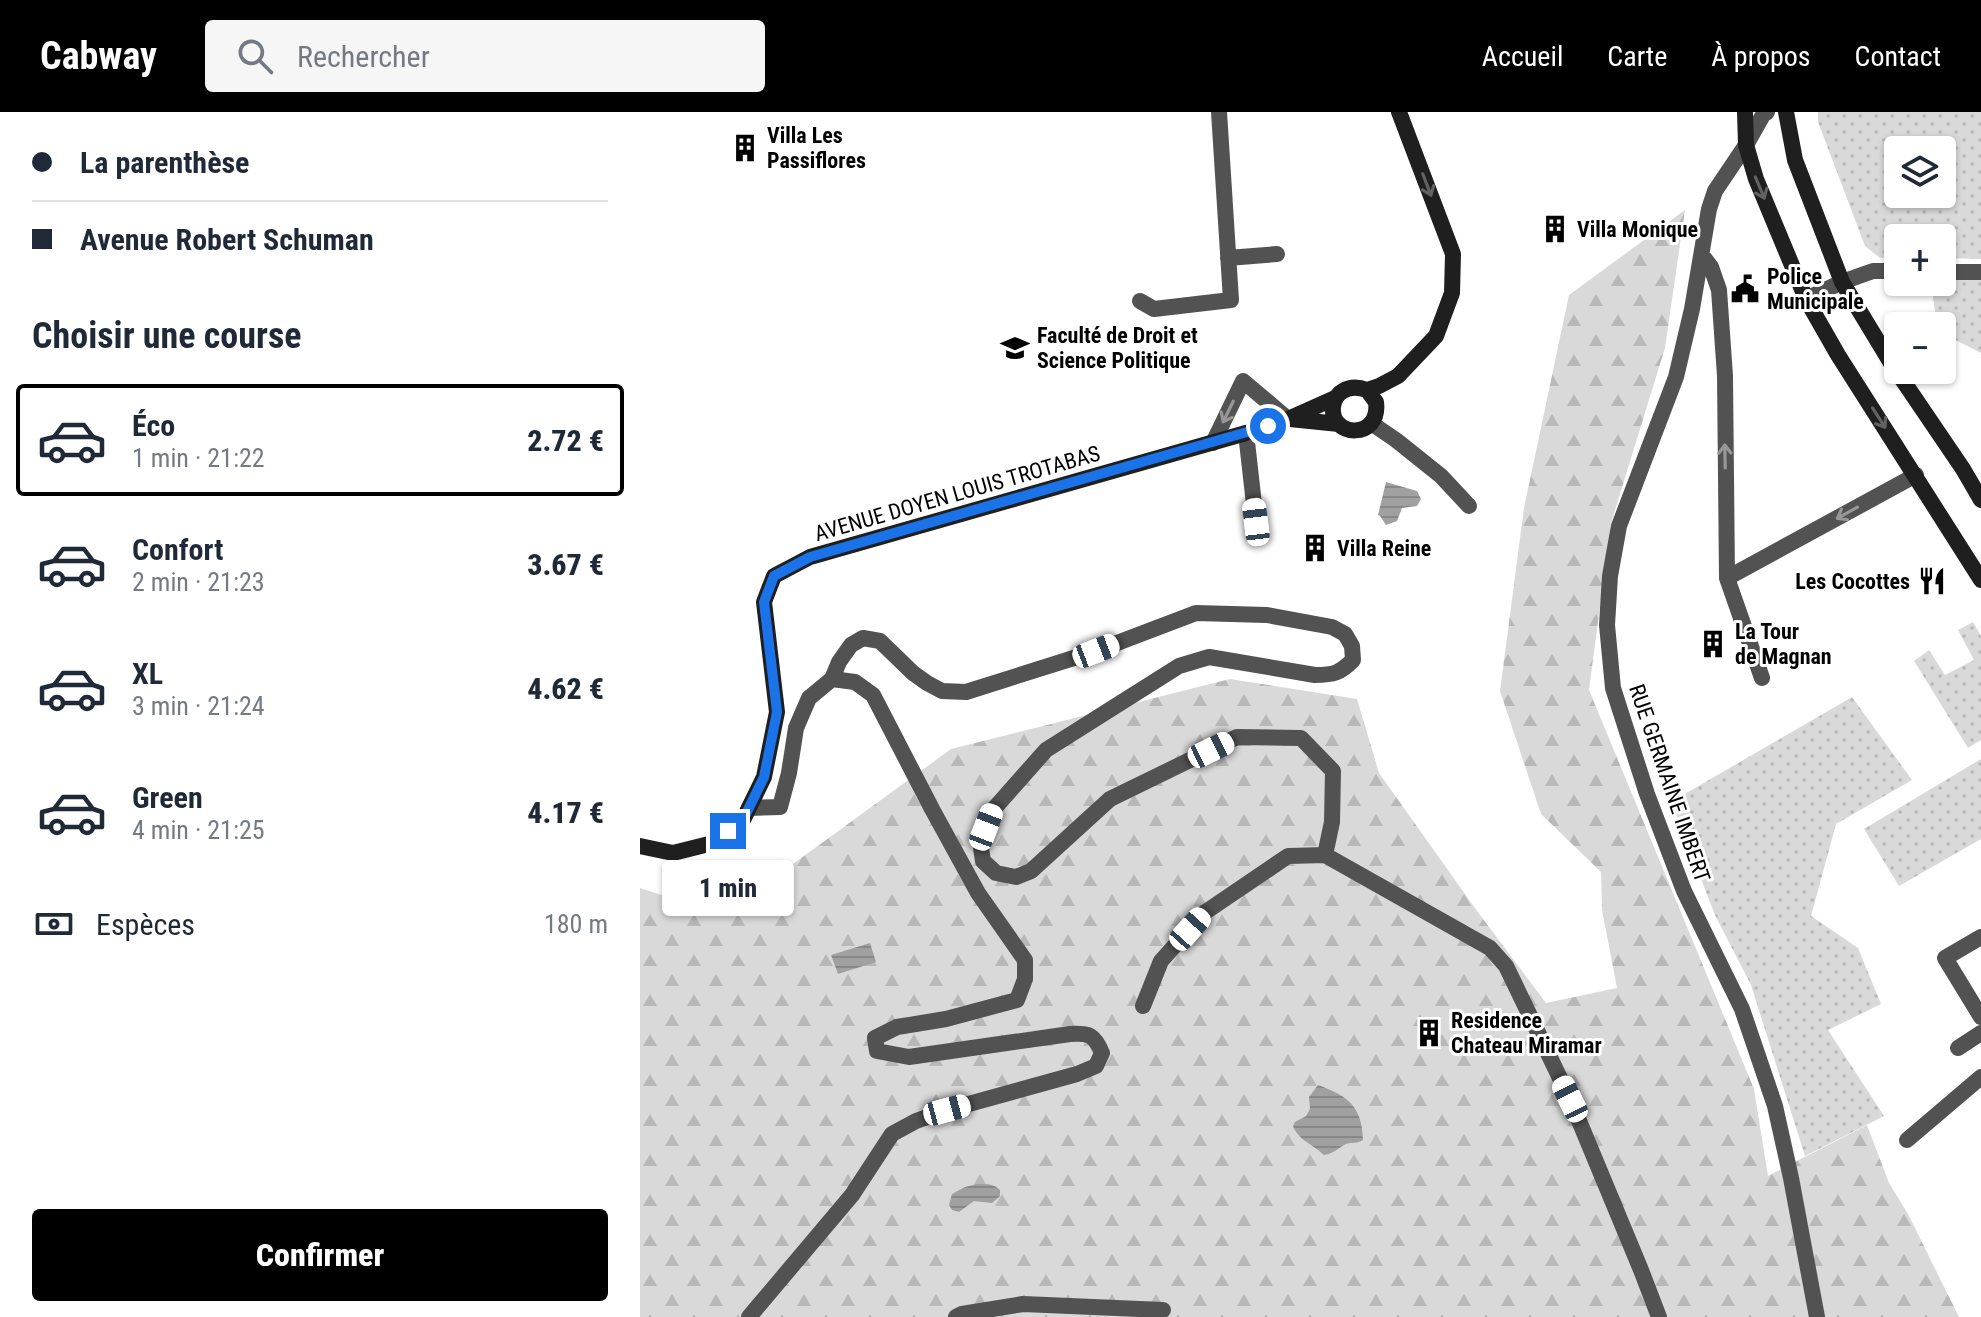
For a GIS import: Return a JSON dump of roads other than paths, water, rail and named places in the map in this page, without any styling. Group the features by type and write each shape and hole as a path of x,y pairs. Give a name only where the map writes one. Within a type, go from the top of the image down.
{"street":[{"path":"1140,301 1154,309 1231,300 1219,112"},
{"path":"1367,390 1398,376 1436,336 1452,293 1453,254 1399,112"},
{"path":"1745,112 1746,145 1756,179 1806,299 1838,355 1976,563 1981,580"},
{"name":"RUE GERMAINE IMBERT","path":"1767,112 1715,191 1709,209 1692,309 1676,377 1619,526 1610,576 1607,625 1613,688 1647,794 1684,891 1742,1009 1775,1106 1817,1317"},
{"path":"1786,112 1795,160 1842,282 1882,350 1981,500"},
{"path":"1228,258 1277,254"},
{"path":"1702,255 1711,267 1719,290 1725,376 1727,578 1762,678"},
{"path":"1806,299 1842,282 1873,271 1884,271"},
{"path":"1956,272 1981,272"},
{"path":"1213,443 1243,381 1288,419"},
{"path":"1351,387 1367,390 1376,402 1377,410 1371,423 1359,431 1344,428 1333,413 1335,398 1351,387"},
{"name":"AVENUE DOYEN LOUIS TROTABAS","path":"749,808 764,777 777,712 764,602 774,576 810,557 1213,443 1288,419 1335,398"},
{"name":"AVENUE DOYEN LOUIS TROTABAS","path":"1288,419 1339,424"},
{"path":"1371,423 1441,476 1469,506"},
{"path":"1246,433 1256,522"},
{"path":"1727,578 1916,475"},
{"path":"640,846 673,853 713,843 744,818 749,808 780,807 796,728 809,698 832,679 851,645 863,638 880,641 913,673 942,691 966,692 1096,651 1196,613 1267,615 1332,627 1345,634 1352,646 1353,660 1331,675 1209,657 1179,666 1046,750 992,811 980,842 983,861 996,873 1016,877 1031,871 1110,799 1237,737 1301,738 1333,771 1332,822 1325,855"},
{"path":"749,1317 852,1195 892,1134 947,1110 1077,1074 1096,1066 1102,1053 1097,1040 1087,1034 909,1057 877,1051 875,1038 897,1027 946,1019 1017,1000 1025,979 1025,960 978,893 873,695 855,682 832,679"},
{"path":"1143,1006 1161,961 1204,913 1288,856 1325,855 1490,948 1506,966 1570,1099 1659,1317"},
{"path":"1981,937 1945,958 1981,1017"},
{"path":"1958,1048 1981,1033"},
{"path":"1907,1140 1981,1077"},
{"path":"956,1317 1023,1304 1163,1310"}],"place":[{"name":"Villa Les Passiflores","path":"745,148"},
{"name":"Villa Monique","path":"1555,229"},
{"name":"Police Municipale","path":"1745,289"},
{"name":"Faculté de Droit et Science Politique","path":"1015,348"},
{"name":"Villa Reine","path":"1315,548"},
{"name":"Les Cocottes","path":"1932,581"},
{"name":"La Tour de Magnan","path":"1713,644"},
{"name":"Residence Chateau Miramar","path":"1429,1033"}]}
